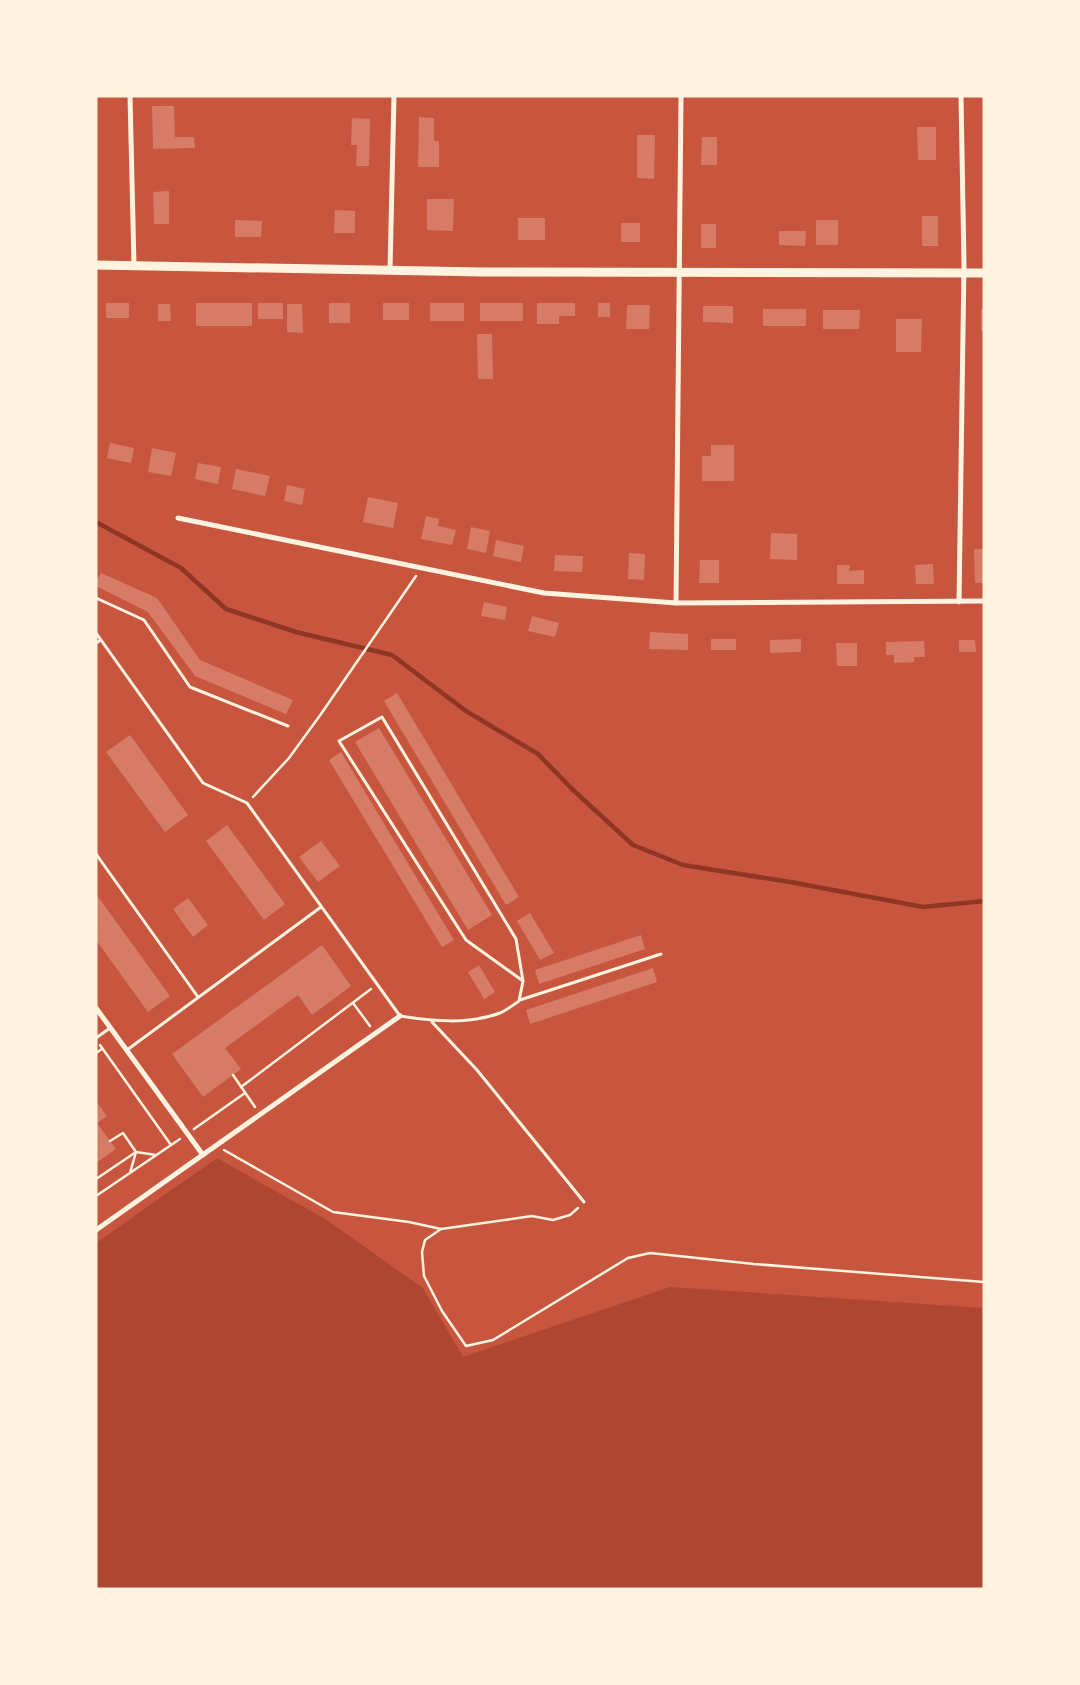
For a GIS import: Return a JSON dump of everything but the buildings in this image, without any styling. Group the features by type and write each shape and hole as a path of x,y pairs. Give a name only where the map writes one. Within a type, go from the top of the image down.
{"street":[{"path":"130,96 134,265"},
{"path":"390,270 394,96"},
{"path":"676,603 681,96"},
{"path":"958,602 963,273 960,96"},
{"path":"96,265 484,272 984,273"},
{"path":"178,518 544,593 676,603 984,601"},
{"path":"96,1008 203,1154"},
{"path":"96,1230 400,1016"}],"lane":[{"path":"96,598 144,620 190,687 288,726"},
{"path":"96,634 203,783 247,803 400,1016 432,1021 471,1020 500,1013 520,1001 660,954"},
{"path":"96,643 101,640"},
{"path":"520,1001 523,981 516,939 382,717 339,741 466,940 523,981"},
{"path":"96,854 198,997"},
{"path":"127,1050 321,906"},
{"path":"432,1021 477,1070 584,1202"},
{"path":"96,1039 111,1028"}],"path":[{"path":"247,803 289,758 408,586"},
{"path":"241,1087 377,984"},
{"path":"353,1003 375,1033"},
{"path":"96,1039 171,1145"},
{"path":"96,1053 102,1048"},
{"path":"233,1076 260,1114"},
{"path":"96,1196 245,1093"},
{"path":"110,1142 123,1133 136,1152"},
{"path":"216,1145 333,1212 409,1222 441,1229 532,1216 554,1220 570,1215 584,1202"},
{"path":"96,1179 136,1152 156,1155"},
{"path":"130,1173 136,1152"},
{"path":"441,1229 425,1240 422,1252 424,1276 442,1311 466,1346 493,1340 628,1258 650,1253 754,1264 984,1282"}],"shaded area":[{"path":"217,1158 325,1219 423,1288 463,1357 670,1287 984,1308 984,1589 96,1589 96,1243"}],"waterway":[{"path":"96,522 181,568 226,609 296,632 392,655 466,711 538,754 572,789 633,845 683,865 796,883 923,907 984,901"}]}
